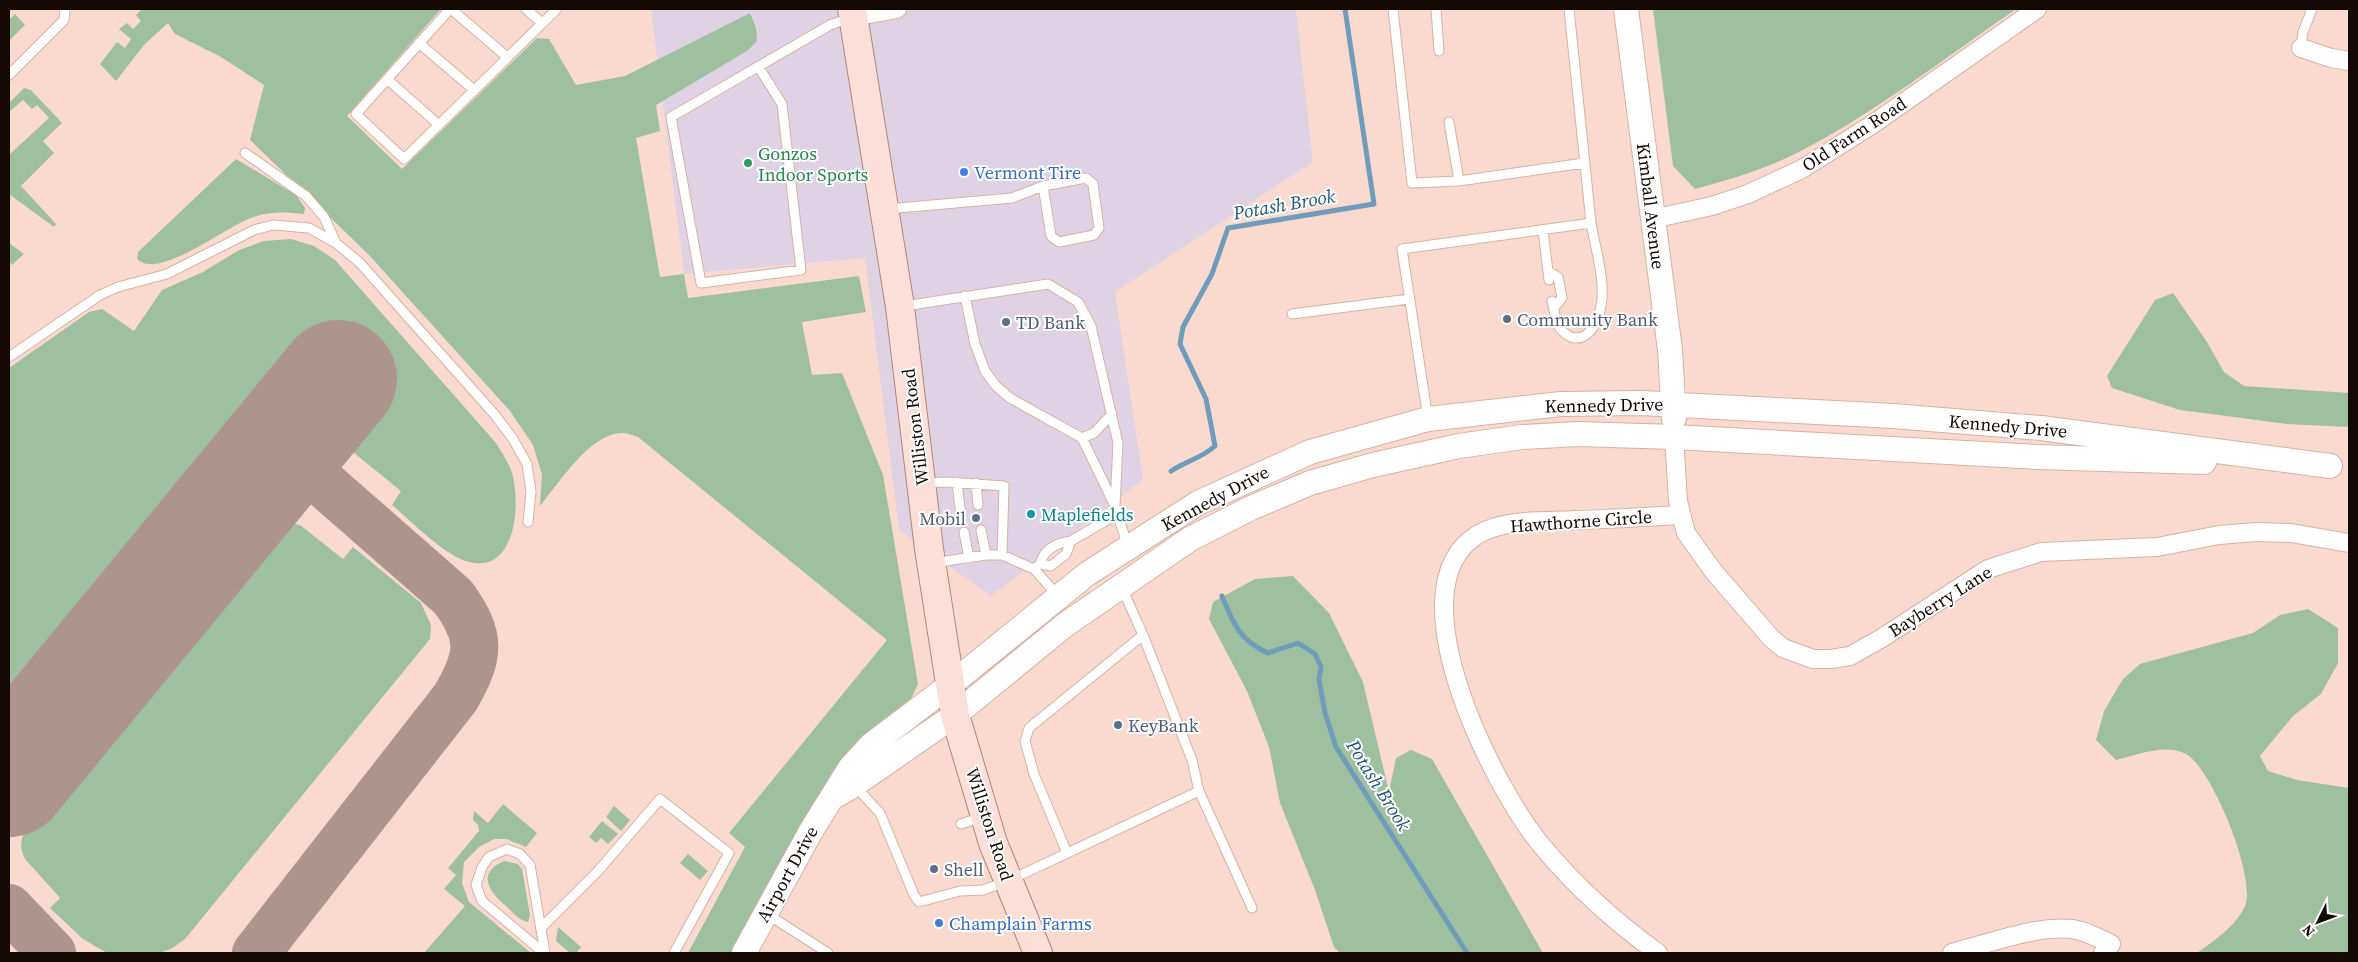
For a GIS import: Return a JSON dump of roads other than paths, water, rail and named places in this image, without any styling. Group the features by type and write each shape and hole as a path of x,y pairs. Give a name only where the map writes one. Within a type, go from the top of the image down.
{"main road":[{"name":"Kimball Avenue","path":"1626,9 1670,350 1674,404 1674,437"},
{"name":"Williston Road","path":"852,13 900,307 932,564 973,820 1008,881 1038,953"},
{"name":"Kennedy Drive","path":"950,685 1087,574 1198,503 1302,455 1428,419 1561,404 1674,404 1893,416 2041,428 2340,466"},
{"name":"Kennedy Drive","path":"955,715 1065,625 1120,585 1190,539 1220,523 1310,483 1373,465 1458,446 1522,437 1578,434 1674,437 2037,457 2340,466"},
{"path":"1120,585 1128,548"},
{"name":"Airport Drive","path":"744,953 811,831 850,768 871,744 950,685"},
{"name":"Airport Drive","path":"833,797 854,785 955,715"}],"street":[{"path":"852,13 898,9"},
{"name":"Old Farm Road","path":"1652,219 1712,206 1748,194 1802,168 1873,124 2037,9"},
{"path":"2300,48 2331,58 2349,61"},
{"name":"Bayberry Lane","path":"1674,437 1680,515 1686,533 1704,560 1772,638 1783,648 1813,659 1850,656 1882,638 1988,569 2041,552 2157,547 2219,535 2256,532 2291,533 2349,543"},
{"name":"Hawthorne Circle","path":"1658,953 1594,903 1566,874 1541,845 1506,793 1471,725 1459,691 1449,650 1445,622 1446,594 1452,564 1458,552 1467,542 1490,529 1520,523 1680,515"},
{"path":"1952,953 2040,930 2057,929 2087,932 2111,944 2103,953"}],"lane":[{"path":"9,75 64,20 65,9"},
{"path":"507,57 450,9 356,114 404,159 557,9"},
{"path":"526,9 542,23"},
{"path":"1393,9 1412,183 1459,181 1584,164"},
{"path":"1436,9 1439,51"},
{"path":"1543,230 1549,276 1558,277 1562,298 1553,305 1558,326 1569,336 1581,338 1591,333 1597,324 1602,304 1599,266 1591,223 1584,164 1568,9"},
{"path":"2300,48 2303,32 2312,9"},
{"path":"758,66 782,104 801,270 701,283 671,117 758,66 852,13"},
{"path":"419,43 474,90"},
{"path":"387,79 439,125"},
{"path":"1449,122 1459,181"},
{"path":"245,153 306,196 324,217 336,243"},
{"path":"884,209 1012,198 1043,186 1086,178 1093,184 1098,228 1094,235 1059,242 1051,236 1043,186"},
{"path":"1428,419 1402,249 1591,223"},
{"path":"9,357 100,295 118,287 167,274 254,230 273,225 309,228 336,243 366,271 495,415 513,439 527,464 531,492 528,522"},
{"path":"900,307 1048,284 1078,302 1091,326 1118,442 1116,510"},
{"path":"964,296 975,344 985,371 996,386 1010,398 1082,438 1116,510 1128,548"},
{"path":"1292,314 1409,299"},
{"path":"1082,438 1094,433 1112,414"},
{"path":"922,483 957,482 1004,486 1002,555"},
{"path":"957,482 960,508"},
{"path":"976,483 978,505"},
{"path":"1037,567 1043,554 1058,543 1071,541 1116,510"},
{"path":"981,530 986,554"},
{"path":"964,532 969,558"},
{"path":"932,564 986,554 1002,555 1037,567 1051,566 1066,554 1071,541"},
{"path":"1037,567 1059,597"},
{"path":"1120,585 1143,635 1192,760 1199,791 1252,908"},
{"path":"1067,853 1034,774 1026,742 1029,728 1143,635"},
{"path":"854,785 880,813 918,902 960,891 983,890 1008,881 1199,791"},
{"path":"541,928 598,871 660,799 729,853 674,953"},
{"path":"507,849 520,854 530,865 544,953 482,901 476,885 482,867 489,856 507,849"},
{"path":"766,913 828,953"}],"waterway":[{"name":"Potash Brook","path":"1171,471 1205,454 1215,446 1206,399 1180,344 1183,327 1212,274 1228,228 1374,204 1345,9"},
{"name":"Potash Brook","path":"1222,596 1238,630 1258,648 1268,653 1298,643 1315,654 1321,667 1319,680 1325,713 1336,747 1467,953"}],"place":[{"name":"Gonzos Indoor Sports","path":"748,163"},
{"name":"Vermont Tire","path":"964,172"},
{"name":"Community Bank","path":"1507,319"},
{"name":"TD Bank","path":"1006,322"},
{"name":"Maplefields","path":"1031,514"},
{"name":"Mobil","path":"976,518"},
{"name":"KeyBank","path":"1118,725"},
{"name":"Shell","path":"934,869"},
{"name":"Champlain Farms","path":"939,923"}]}
